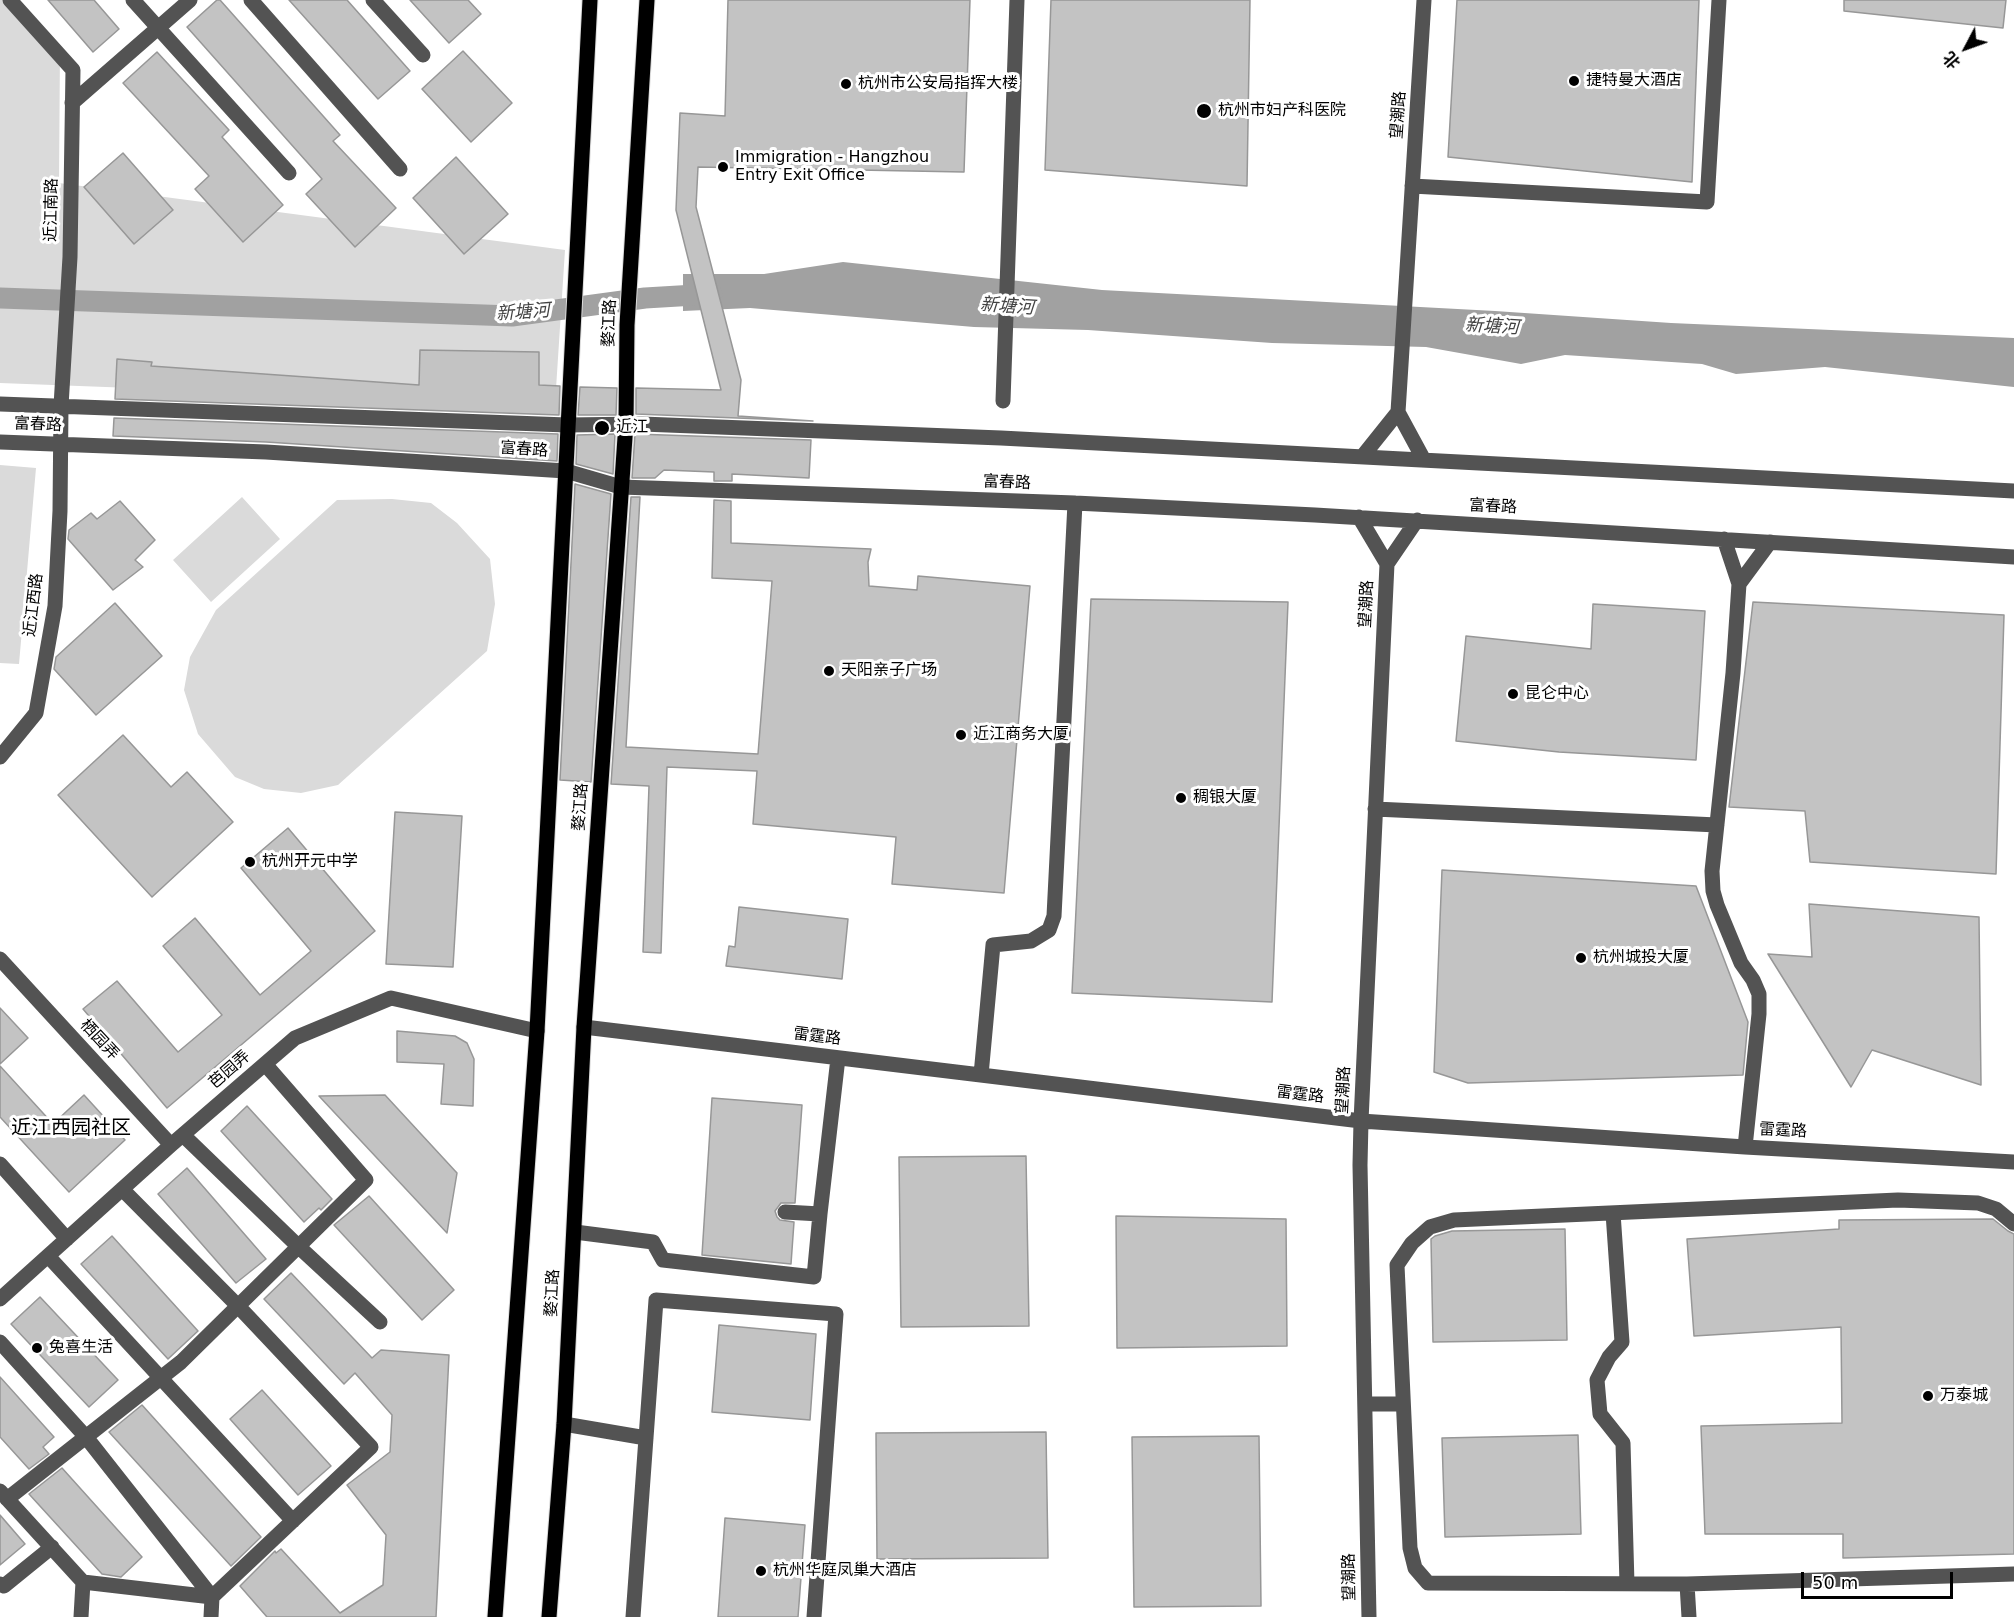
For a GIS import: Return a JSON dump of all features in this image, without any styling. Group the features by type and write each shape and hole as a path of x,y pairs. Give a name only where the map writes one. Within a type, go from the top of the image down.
{"main road":[{"name":"婺江路","path":"495,1617 537,1032 590,0"},
{"name":"婺江路","path":"549,1617 564,1424 584,1028 626,423 629,283 647,0"}],"street":[{"name":"近江南路","path":"10,0 73,70 68,287 60,444"},
{"path":"133,0 289,172"},
{"path":"72,103 190,0"},
{"path":"251,0 400,169"},
{"path":"372,0 423,55"},
{"path":"1003,401 1017,0"},
{"name":"望潮路","path":"1398,412 1424,0"},
{"path":"1412,186 1707,202 1719,0"},
{"name":"富春路","path":"0,404 567,425 626,423 1001,438 2014,491"},
{"path":"1362,457 1398,412 1424,460"},
{"name":"富春路","path":"0,442 267,452 566,471 621,487 1075,503 1359,517 2014,557"},
{"name":"近江西路","path":"0,757 36,713 55,606 60,512 60,444"},
{"path":"981,1075 993,945 1031,941 1049,930 1054,916 1075,503"},
{"name":"望潮路","path":"1359,517 1387,564"},
{"name":"望潮路","path":"1369,1617 1360,1176 1374,809 1387,564 1417,520"},
{"path":"1724,539 1739,584 1733,673 1712,871 1713,891 1741,963 1753,980 1759,994 1759,1014 1745,1147"},
{"path":"1739,584 1770,542"},
{"path":"1374,809 1717,825"},
{"name":"栖园弄","path":"0,959 177,1140 380,1322"},
{"name":"芭园弄","path":"0,1299 295,1038 391,998 537,1032"},
{"name":"雷霆路","path":"584,1028 1361,1121 1745,1147 2014,1161"},
{"path":"575,1232 653,1242 663,1260 814,1277 838,1058"},
{"path":"122,1189 238,1306 371,1447 212,1597 83,1582 4,1495 86,1437 181,1362 238,1306 298,1247 366,1180 265,1064"},
{"path":"0,1164 67,1239"},
{"path":"2014,1224 1996,1209 1978,1203 1898,1200 1454,1220 1430,1227 1412,1243 1397,1265 1410,1548 1415,1568 1428,1583 1687,1584 2014,1574"},
{"path":"785,1212 820,1214"},
{"path":"1613,1213 1622,1342 1609,1357 1597,1380 1600,1414 1623,1443 1627,1584"},
{"path":"48,1256 293,1521"},
{"path":"633,1617 656,1300 836,1314 814,1617"},
{"path":"0,1342 86,1437 212,1597 211,1617"},
{"path":"1365,1404 1403,1404"},
{"path":"564,1424 646,1438"},
{"path":"0,1584 4,1586 52,1547"},
{"path":"81,1617 83,1582"},
{"path":"1687,1584 1689,1617"}],"shaded area":[{"path":"0,0 17,0 60,49 59,183 565,250 555,404 0,383"},
{"path":"0,465 36,468 19,664 0,663"},
{"path":"242,497 280,539 211,602 173,560"},
{"path":"392,499 431,503 457,523 490,559 495,604 487,651 338,785 301,793 264,789 235,777 198,734 184,690 190,657 216,610 337,500"}],"water":[{"path":"843,262 1102,290 1671,323 2014,338 2014,387 1825,367 1736,374 1702,364 1565,355 1521,364 1426,347 1272,343 1088,330 974,327 750,308 683,311 683,274 764,274"}],"building":[{"path":"48,0 94,0 119,29 93,52"},
{"path":"217,0 220,0 340,135 333,141 396,208 355,247 306,194 322,179 187,27"},
{"path":"289,0 347,0 410,71 378,99"},
{"path":"410,0 468,0 481,14 449,43"},
{"name":"杭州市公安局指挥大楼","path":"728,0 970,0 964,172 698,167 696,207 741,380 738,416 813,421 636,414 636,388 721,390 676,210 680,113 725,116"},
{"name":"杭州市妇产科医院","path":"1051,0 1250,0 1247,186 1045,170"},
{"name":"捷特曼大酒店","path":"1457,0 1699,0 1692,182 1448,157"},
{"path":"1844,0 2006,0 2003,28 1844,11"},
{"path":"463,51 512,103 471,142 422,89"},
{"path":"157,52 229,130 222,137 283,205 243,242 195,189 209,176 123,83"},
{"path":"123,153 173,210 134,244 84,187"},
{"path":"456,157 508,214 464,254 413,198"},
{"path":"420,350 539,352 539,385 560,386 559,415 115,399 117,359 152,362 151,366 419,385"},
{"path":"580,387 617,388 616,415 578,415"},
{"path":"114,418 558,434 557,461 266,442 113,436"},
{"path":"615,434 613,474 576,464 577,435"},
{"path":"635,434 811,440 809,478 732,474 732,481 714,481 714,472 664,470 655,478 632,478"},
{"path":"575,484 611,494 591,782 560,780"},
{"path":"631,497 640,497 626,747 758,754 772,581 712,578 714,500 731,501 731,543 871,549 868,562 869,586 917,590 918,576 1030,586 1004,893 892,884 896,837 753,824 757,771 667,767 661,953 643,952 649,786 611,784"},
{"path":"120,501 155,540 135,560 143,567 113,590 68,539 69,530 91,513 97,519"},
{"name":"稠银大厦","path":"1091,599 1288,602 1272,1002 1072,993"},
{"path":"1753,602 2004,615 1996,874 1810,862 1805,811 1729,807"},
{"path":"115,603 162,656 96,715 54,669 56,657"},
{"path":"1593,604 1705,611 1696,760 1559,752 1456,741 1466,636 1591,649"},
{"path":"123,735 171,787 187,772 233,822 152,897 58,795"},
{"path":"395,812 462,816 453,967 386,964"},
{"path":"288,828 375,931 167,1108 83,1009 117,981 178,1052 222,1015 163,946 195,918 260,995 311,951 241,868"},
{"name":"杭州城投大厦","path":"1442,870 1696,886 1748,1022 1743,1075 1468,1083 1434,1072"},
{"path":"1809,904 1979,917 1981,1085 1872,1050 1851,1087 1768,954 1812,957"},
{"path":"739,907 848,919 842,979 726,966 729,946 735,947"},
{"path":"0,1008 28,1038 0,1064"},
{"path":"397,1031 455,1036 467,1043 474,1059 473,1106 441,1104 444,1064 397,1062"},
{"path":"0,1066 53,1124 84,1095 125,1140 69,1192 0,1117"},
{"path":"385,1095 457,1173 447,1233 319,1096"},
{"path":"712,1098 802,1105 795,1203 781,1203 775,1211 780,1220 794,1222 791,1264 702,1255"},
{"path":"247,1106 332,1199 304,1222 221,1131"},
{"path":"1026,1156 1029,1326 901,1327 899,1157"},
{"path":"187,1168 266,1259 236,1283 158,1194"},
{"path":"369,1196 454,1290 422,1320 334,1225"},
{"path":"1116,1216 1286,1219 1287,1346 1117,1348"},
{"name":"万泰城","path":"1993,1219 2014,1234 2014,1554 1843,1558 1843,1534 1705,1534 1701,1426 1842,1423 1841,1327 1694,1336 1687,1239 1839,1229 1839,1220"},
{"path":"1565,1229 1567,1340 1433,1342 1431,1239 1452,1231"},
{"path":"112,1236 198,1331 168,1359 81,1264"},
{"path":"291,1273 372,1358 381,1350 449,1355 436,1617 267,1617 240,1586 275,1551 276,1553 281,1549 340,1613 383,1585 386,1535 347,1485 390,1452 392,1415 355,1373 344,1384 264,1299"},
{"path":"40,1297 118,1380 89,1407 11,1324"},
{"path":"719,1325 816,1334 810,1420 712,1412"},
{"path":"0,1377 54,1437 43,1447 49,1454 29,1469 0,1437"},
{"path":"262,1390 331,1466 298,1495 230,1419"},
{"path":"142,1405 261,1537 231,1566 109,1432"},
{"path":"1046,1432 1048,1558 877,1559 876,1433"},
{"path":"1578,1435 1581,1534 1445,1537 1442,1438"},
{"path":"1259,1436 1261,1606 1134,1607 1132,1437"},
{"path":"62,1468 142,1557 121,1577 102,1574 29,1494"},
{"path":"0,1515 25,1544 0,1565"},
{"name":"杭州华庭凤巢大酒店","path":"725,1518 805,1525 798,1617 718,1617"}],"waterway":[{"name":"新塘河","path":"0,298 512,316 645,298 712,294"}],"place":[{"name":"捷特曼大酒店","path":"1574,81"},
{"name":"杭州市公安局指挥大楼","path":"846,84"},
{"name":"杭州市妇产科医院","path":"1204,111"},
{"name":"Immigration - Hangzhou Entry Exit Office","path":"723,167"},
{"name":"近江","path":"602,428"},
{"name":"天阳亲子广场","path":"829,671"},
{"name":"昆仑中心","path":"1513,694"},
{"name":"近江商务大厦","path":"961,735"},
{"name":"稠银大厦","path":"1181,798"},
{"name":"杭州开元中学","path":"250,862"},
{"name":"杭州城投大厦","path":"1581,958"},
{"name":"兔喜生活","path":"37,1348"},
{"name":"万泰城","path":"1928,1396"},
{"name":"杭州华庭凤巢大酒店","path":"761,1571"}],"district":[{"name":"近江西园社区","path":"71,1129"}]}
